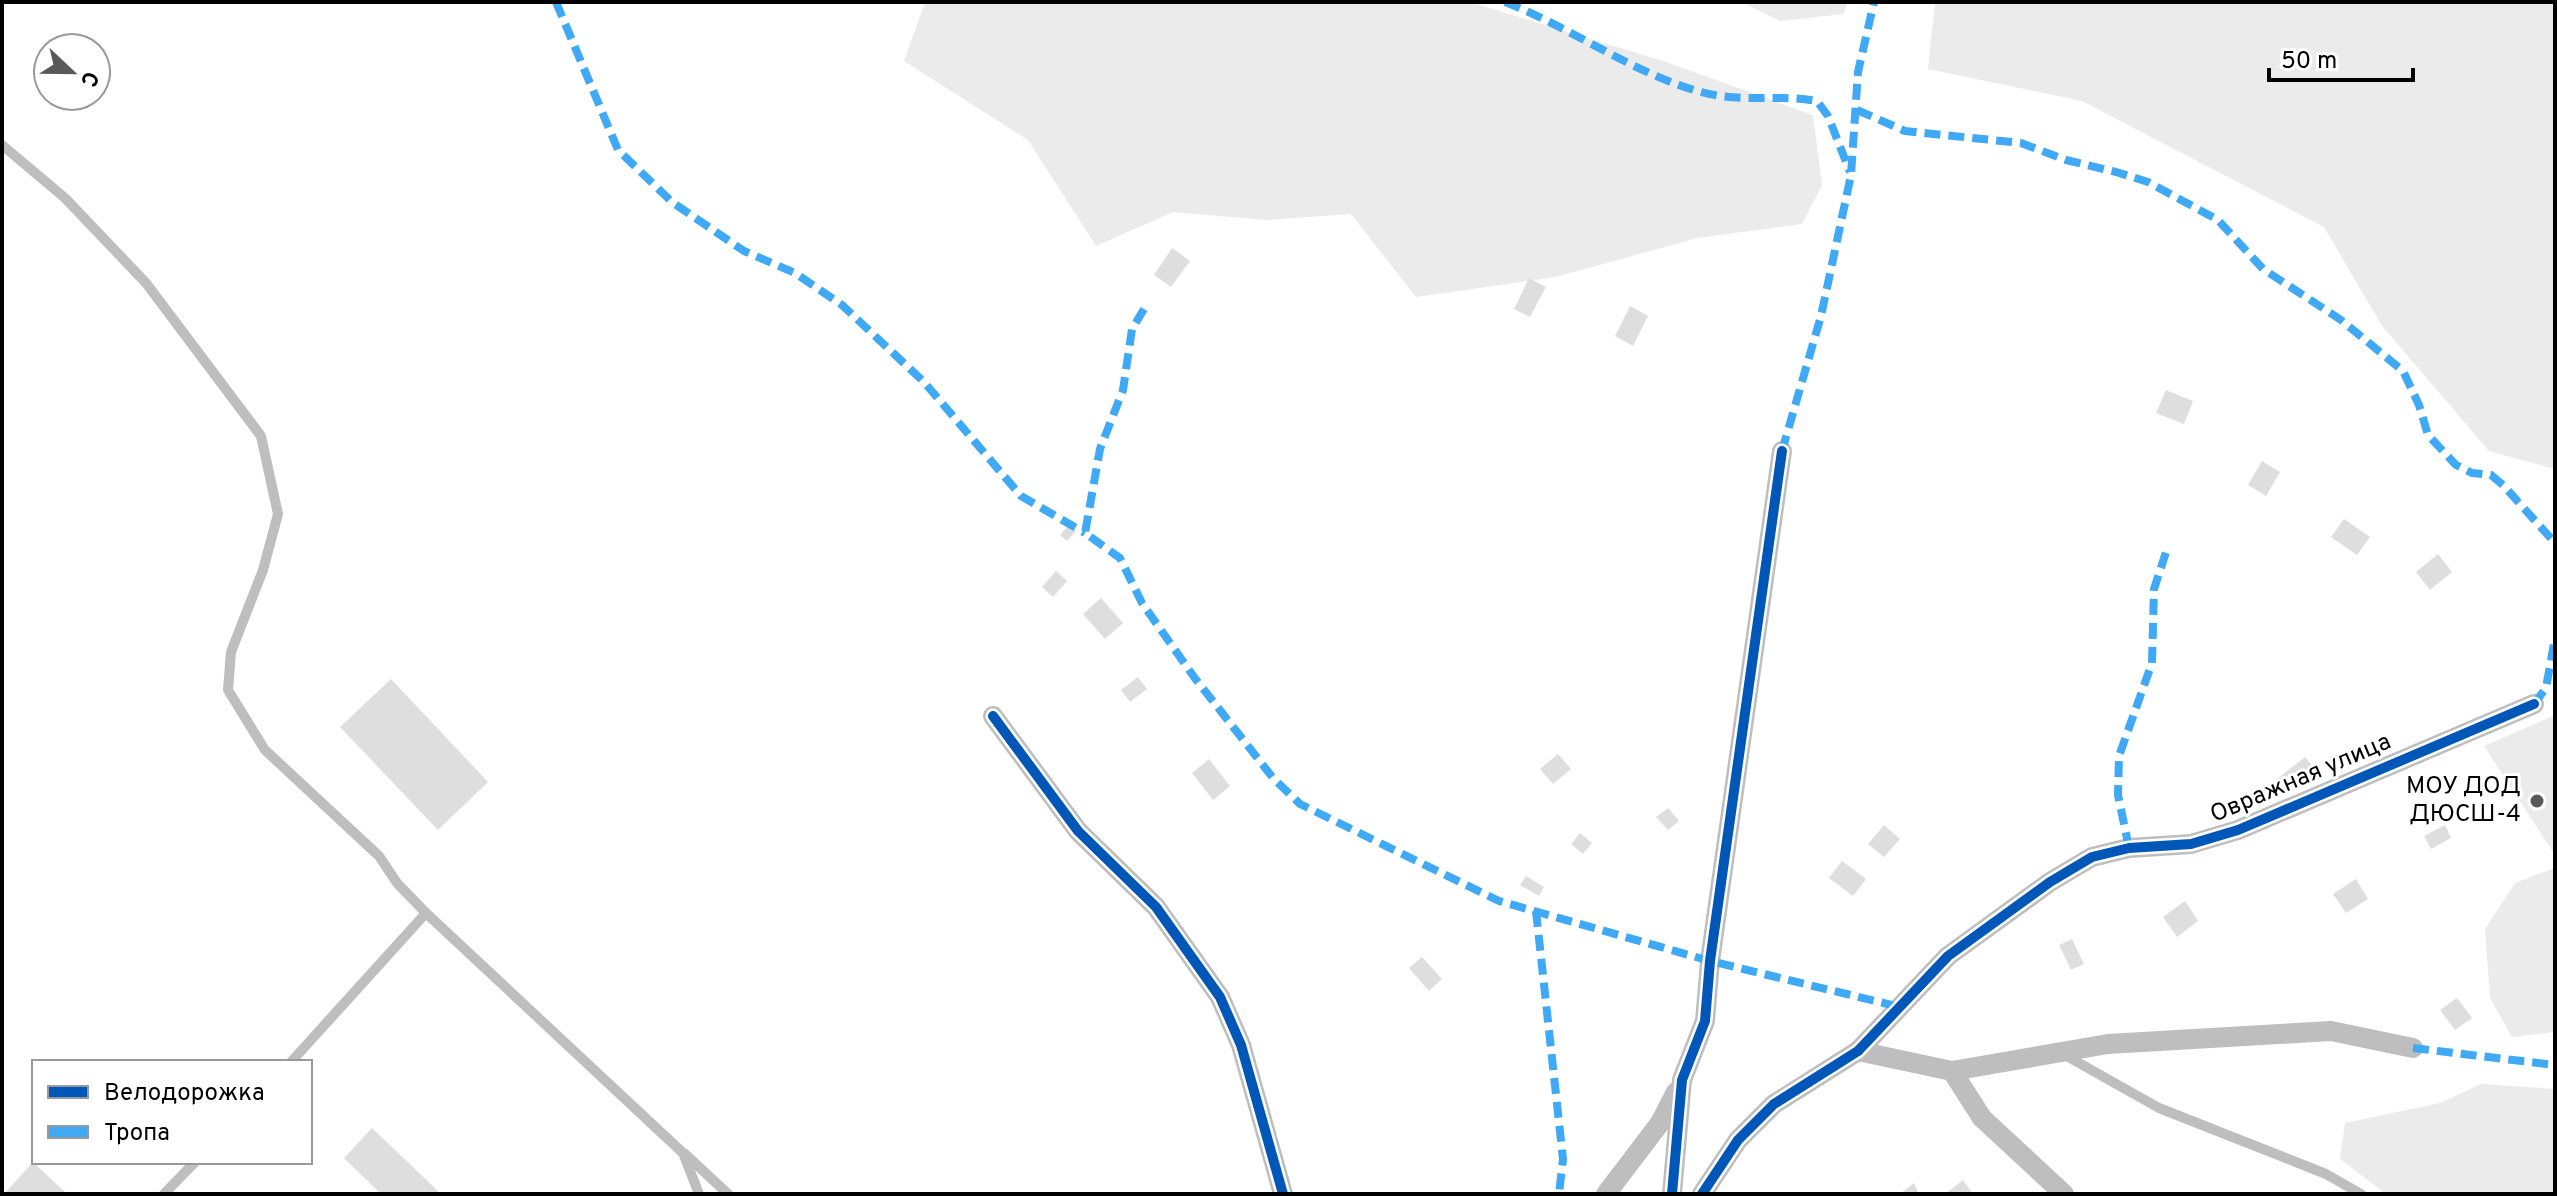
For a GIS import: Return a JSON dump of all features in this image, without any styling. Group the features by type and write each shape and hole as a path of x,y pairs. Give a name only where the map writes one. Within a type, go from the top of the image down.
{"street":[{"path":"1606,1194 1660,1123 1682,1080 1705,1021 1710,961 1782,451"},
{"name":"Овражная улица","path":"1702,1194 1738,1140 1774,1104 1858,1051 1948,956 2050,882 2092,857 2129,848 2191,844 2238,830 2534,704"},
{"path":"993,716 1078,831 1156,907 1220,997 1241,1045 1283,1194"},
{"path":"1858,1051 1952,1071 2108,1044 2331,1031 2413,1048"},
{"path":"1952,1071 1982,1118 2064,1194"},
{"path":"1672,1194 1682,1080"}],"lane":[{"path":"2,145 65,198 146,283 261,436 278,514 263,570 231,652 228,690 265,750 379,856 397,883 426,913 728,1194"},
{"path":"293,1060 426,913"},
{"path":"2059,1051 2159,1108 2326,1174 2361,1194"},
{"path":"683,1153 699,1194"},
{"path":"164,1194 193,1164"}],"shaded area":[{"path":"925,2 1470,2 1666,62 1813,115 1822,185 1802,224 1697,238 1556,277 1416,297 1351,214 1266,220 1173,212 1096,246 1028,140 904,61"},
{"path":"1742,2 1847,2 1844,14 1780,21"},
{"path":"1935,2 2555,2 2555,469 2489,451 2382,326 2324,227 2082,101 1928,69"},
{"name":"МОУ ДОД ДЮСШ-4","path":"2555,715 2555,855 2484,746"},
{"path":"2554,868 2555,1032 2512,1037 2490,998 2485,929 2515,883"},
{"path":"2481,1084 2555,1089 2555,1194 2386,1194 2340,1159 2345,1123 2440,1103"}],"building":[{"path":"1172,248 1190,261 1171,287 1154,275"},
{"path":"1529,278 1546,287 1530,317 1514,309"},
{"path":"1630,306 1648,316 1633,346 1615,336"},
{"path":"2166,390 2193,401 2184,424 2156,413"},
{"path":"2262,461 2280,472 2266,496 2248,485"},
{"path":"2344,519 2370,537 2357,555 2331,537"},
{"path":"1069,525 1076,531 1067,541 1060,535"},
{"path":"2438,554 2452,572 2430,590 2416,572"},
{"path":"1056,571 1067,581 1053,597 1042,587"},
{"path":"1101,598 1123,623 1105,639 1083,614"},
{"path":"1138,677 1147,689 1130,702 1121,690"},
{"path":"391,679 488,782 438,830 340,727"},
{"path":"1558,754 1571,769 1553,784 1540,769"},
{"path":"2305,757 2317,771 2289,794 2277,779"},
{"path":"1209,759 1230,786 1213,800 1192,773"},
{"path":"1668,808 1679,821 1668,830 1656,817"},
{"path":"1884,825 1900,839 1884,857 1868,844"},
{"path":"2445,825 2451,838 2431,849 2424,836"},
{"path":"1580,833 1592,843 1583,854 1571,844"},
{"path":"1842,861 1866,879 1853,896 1829,878"},
{"path":"1526,876 1544,887 1539,896 1520,885"},
{"path":"2356,879 2368,899 2346,913 2333,894"},
{"path":"2185,901 2198,921 2177,937 2163,917"},
{"path":"2072,939 2084,964 2071,970 2059,945"},
{"path":"1422,957 1442,979 1429,991 1409,968"},
{"path":"2457,998 2472,1018 2455,1030 2440,1010"},
{"path":"372,1128 441,1194 381,1194 344,1158"},
{"path":"32,1163 67,1194 4,1194"},
{"path":"1963,1180 1973,1194 1945,1194"},
{"path":"1914,1183 1919,1194 1900,1194"}],"marked path":[{"path":"556,2 618,150 672,202 744,251 795,273 842,305 924,382 1021,496 1085,533"},
{"path":"1505,2 1651,74 1701,92 1730,97 1817,101 1828,116 1850,172"},
{"path":"1782,451 1821,316 1851,175 1858,72 1874,2"},
{"path":"1857,110 1905,131 2021,143 2066,160 2148,182 2218,220 2263,269 2341,320 2403,371 2419,405 2428,435 2456,465 2472,473 2491,475 2503,485 2555,543"},
{"path":"1144,309 1132,329 1123,390 1100,449 1085,533 1120,558 1142,603 1194,677 1273,778 1300,804 1499,901 1710,961 1900,1007"},
{"path":"2129,848 2118,795 2119,756 2152,663 2154,589 2168,546"},
{"path":"2534,704 2546,688 2555,638"},
{"path":"1536,911 1563,1159 1559,1194"},
{"path":"2413,1048 2555,1065"}],"cycle path":[{"path":"1672,1194 1682,1080 1705,1021 1710,961 1782,451"},
{"path":"1702,1194 1738,1140 1774,1104 1858,1051 1948,956 2050,882 2092,857 2129,848 2191,844 2238,830 2534,704"},
{"path":"993,716 1078,831 1156,907 1220,997 1241,1045 1283,1194"}],"place":[{"name":"МОУ ДОД ДЮСШ-4","path":"2537,801"}]}
